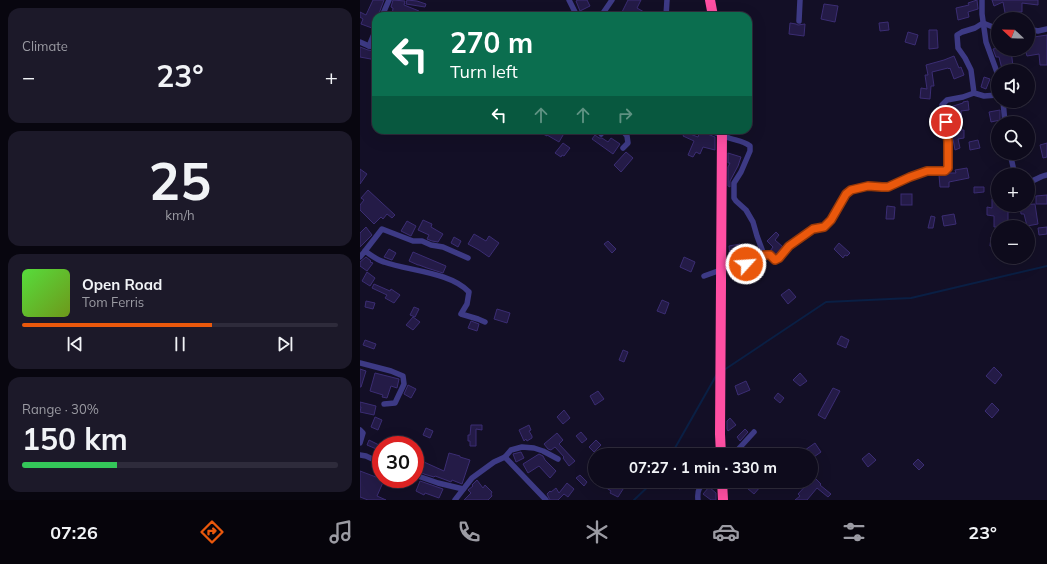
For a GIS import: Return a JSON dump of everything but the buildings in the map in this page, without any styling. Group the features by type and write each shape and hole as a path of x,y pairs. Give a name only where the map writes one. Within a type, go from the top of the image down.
{"highway":[{"path":"710,0 712,12"},
{"path":"721,448 722,134"},
{"path":"722,488 723,500"}],"street":[{"path":"384,12 388,0"},
{"path":"569,0 575,12"},
{"path":"604,12 612,0"},
{"path":"666,0 666,12"},
{"path":"799,21 800,0"},
{"path":"982,0 986,42 994,64"},
{"path":"983,23 991,26"},
{"path":"974,92 971,70 958,48 957,36 962,32 975,28 983,23"},
{"path":"1035,30 1047,29"},
{"path":"369,46 372,39"},
{"path":"360,42 372,46"},
{"path":"704,276 729,267 758,261 764,255 770,255 775,260 779,258 789,246 813,229 824,227 831,220 846,194 851,190 868,186 888,187 927,171 945,171 948,168 948,142 946,122 942,105 947,100 963,97 974,92 984,96 991,96"},
{"path":"623,148 628,143 625,134"},
{"path":"719,134 743,141 750,146 750,151 741,172 734,183 734,198 746,210 753,222 764,255"},
{"path":"1035,180 1047,175"},
{"path":"360,256 382,229 413,241 422,241 431,246 443,247 468,258"},
{"path":"365,251 382,262 445,278 463,286 469,292 467,304 461,314 485,322"},
{"path":"360,363 403,376 404,384 395,403 384,404"},
{"path":"360,430 363,433 360,443"},
{"path":"739,448 754,432"},
{"path":"456,500 472,478 494,462 505,457 511,450 522,447 534,448 544,451 558,459"},
{"path":"360,455 372,459"},
{"path":"505,457 546,500"},
{"path":"424,478 438,483 463,489"},
{"path":"698,500 698,491 700,488"}],"waterway":[{"path":"724,370 826,302 911,298 1047,266"},
{"path":"675,448 717,374"},
{"path":"634,500 647,488"}],"route":[{"path":"746,264 758,261 766,254 770,255 775,260 779,258 789,246 813,229 824,227 837,212 846,194 851,190 868,186 888,187 927,171 945,171 948,168 946,122"}]}
